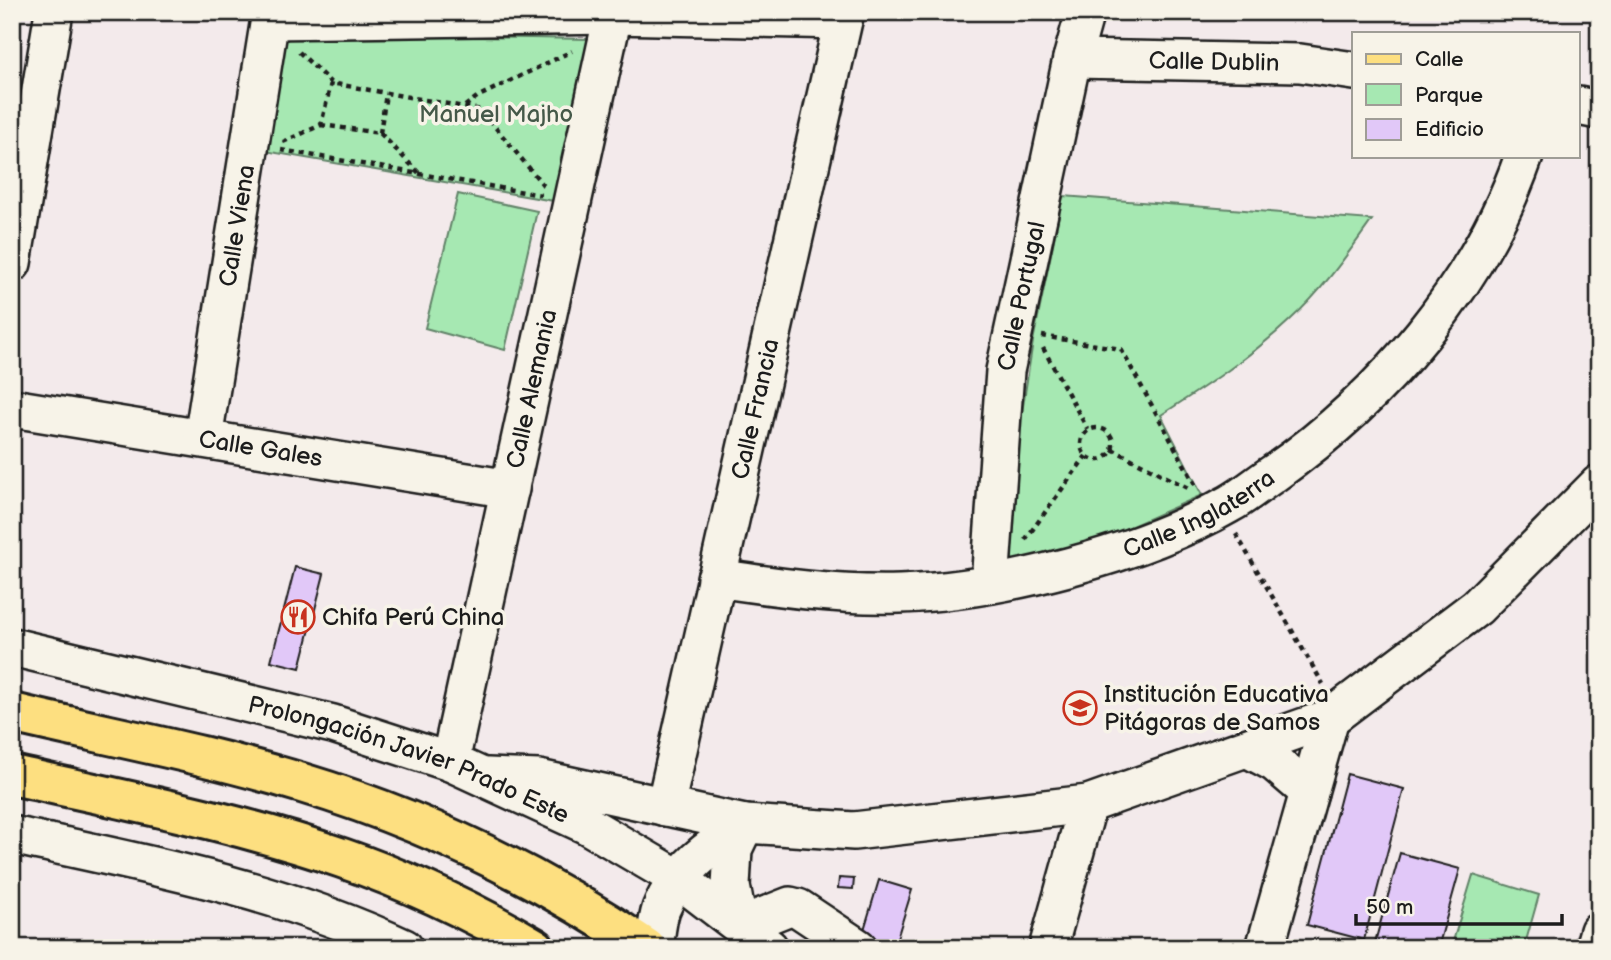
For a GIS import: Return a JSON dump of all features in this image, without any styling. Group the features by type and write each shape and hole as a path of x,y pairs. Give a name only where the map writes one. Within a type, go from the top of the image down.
{"main road":[{"path":"12,713 234,764 369,805 489,855 553,889 646,948"},
{"path":"12,775 231,825 343,858 453,903 535,948"}],"street":[{"path":"12,263 54,12"},
{"name":"Calle Portugal","path":"990,584 1005,371 1072,59 1085,12"},
{"path":"270,16 844,16"},
{"name":"Calle Viena","path":"203,438 270,16"},
{"name":"Calle Alemania","path":"450,762 613,16"},
{"name":"Calle Francia","path":"665,807 844,16"},
{"name":"Calle Dublin","path":"1072,59 1300,63 1352,71"},
{"path":"1580,106 1599,110"},
{"name":"Calle Inglaterra","path":"716,578 799,590 900,594 990,584 1072,565 1154,539 1222,508 1306,451 1369,396 1426,331 1473,262 1515,183 1523,158"},
{"name":"Calle Gales","path":"12,408 510,489"},
{"path":"488,777 539,779 745,824 854,831 1088,804 1335,715 1477,607 1599,484"},
{"name":"Prolongación Javier Prado Este","path":"12,647 333,724 450,762 488,777 587,825 679,879 750,932"},
{"path":"1265,948 1309,792 1335,715"},
{"path":"1247,748 1275,763 1309,792"},
{"path":"1048,948 1088,804"},
{"path":"654,948 661,910 679,879 709,847 745,824"},
{"path":"745,824 733,849 731,886 750,932 790,906 798,908 858,948"},
{"path":"12,835 248,890 313,910 404,948"},
{"path":"1594,948 1599,930"}],"path":[{"path":"464,106 577,48"},
{"path":"295,49 331,83 481,110 546,188"},
{"path":"321,125 331,83"},
{"path":"380,133 386,94"},
{"path":"280,143 321,125 380,133 421,174"},
{"path":"270,148 554,197"},
{"path":"1088,430 1035,335 1121,349 1200,494 1112,449"},
{"path":"1096,427 1104,429 1110,434 1112,449 1107,457 1090,459 1080,446 1082,436 1096,427"},
{"path":"1021,546 1086,456"},
{"path":"1222,508 1335,715"}],"green space":[{"name":"Manuel Majho","path":"290,34 592,39 554,201 265,151 281,42"},
{"path":"458,194 537,211 505,350 425,328"},
{"path":"1063,196 1372,220 1323,285 1275,334 1244,359 1161,415 1202,495 1114,534 1007,564 1019,432 1033,341"},
{"path":"1473,875 1539,895 1524,948 1451,948"}],"building":[{"name":"Chifa Perú China","path":"295,567 324,574 300,668 271,661"},
{"path":"1347,774 1404,789 1364,940 1307,925"},
{"path":"1400,853 1460,869 1438,948 1396,948 1375,942"},
{"path":"839,878 854,879 853,889 838,888"},
{"path":"879,880 912,890 894,948 877,948 860,943"}],"place":[{"name":"Chifa Perú China","path":"298,617"},
{"name":"Institución Educativa Pitágoras de Samos","path":"1080,708"}]}
